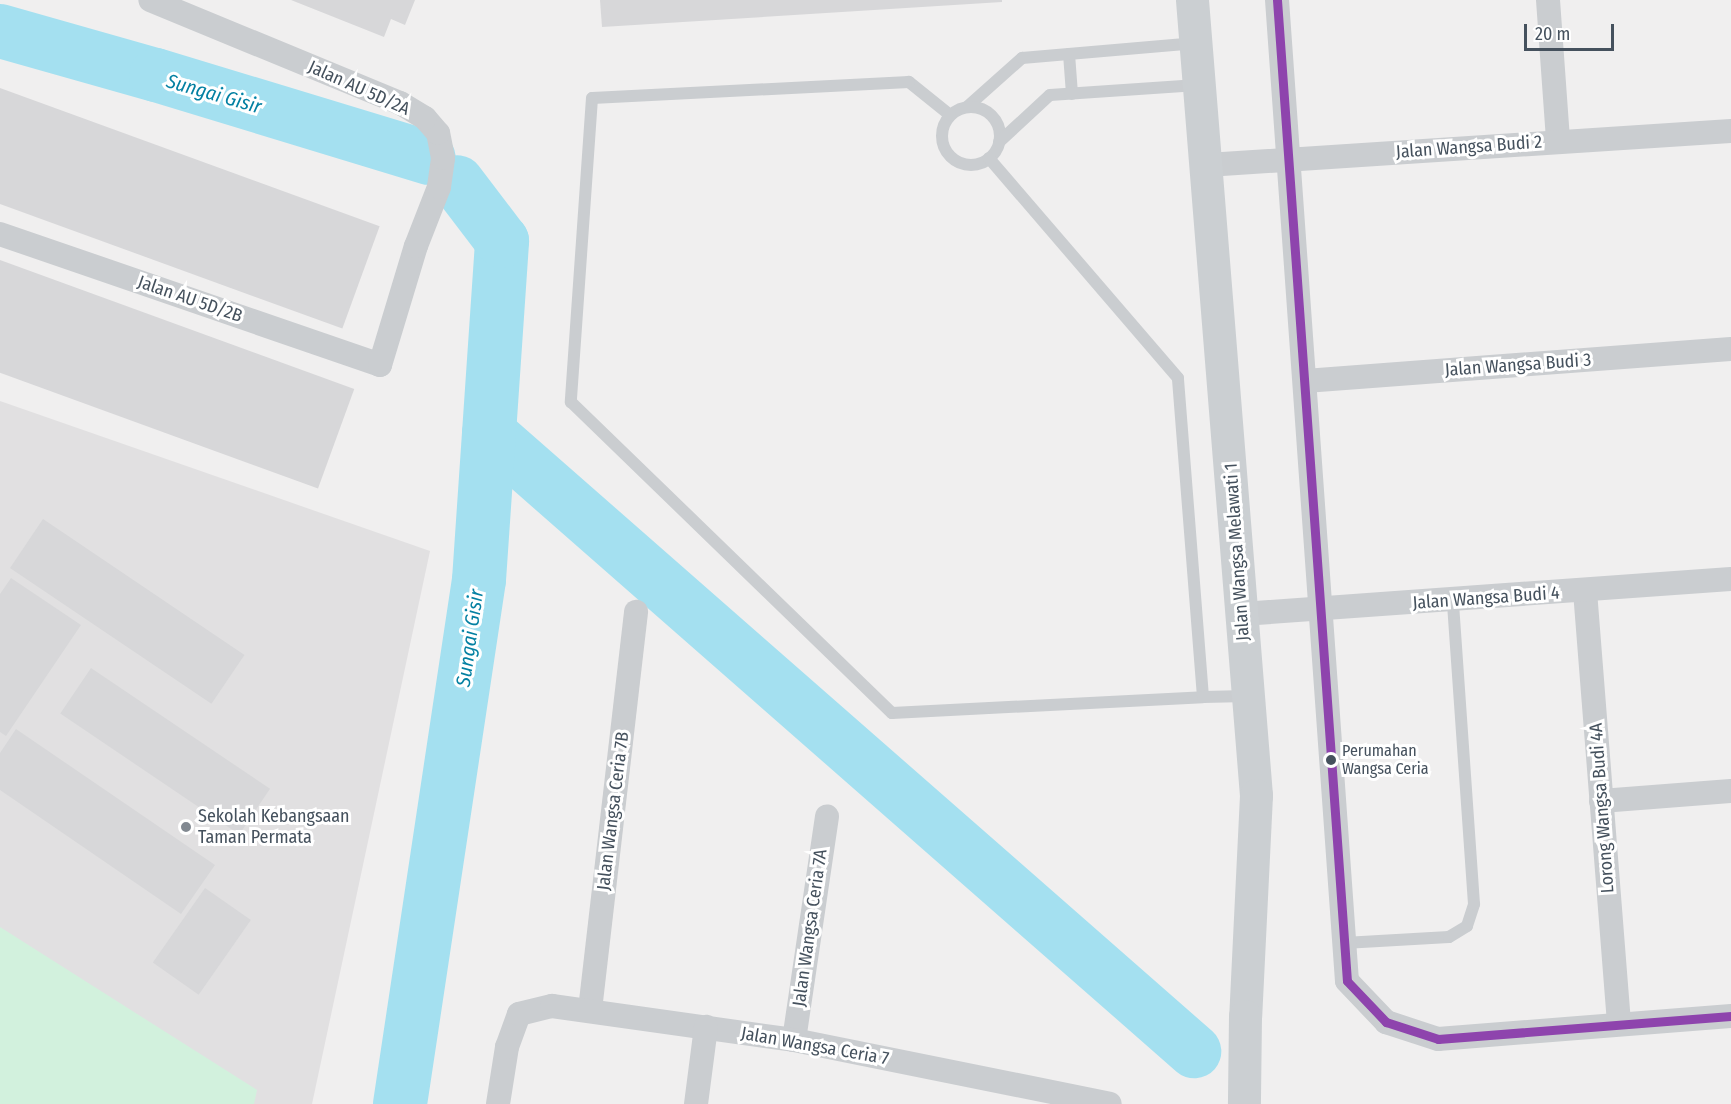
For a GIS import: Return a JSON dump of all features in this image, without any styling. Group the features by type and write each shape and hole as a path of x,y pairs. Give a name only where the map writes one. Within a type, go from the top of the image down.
{"street":[{"name":"Jalan AU 5D/2A","path":"150,0 400,103 425,118 438,133 443,158 439,188 416,246 380,365"},
{"name":"Jalan Wangsa Melawati 1","path":"1192,0 1208,165 1256,795 1245,1017 1244,1104"},
{"path":"1277,0 1347,981 1386,1022 1438,1039 1731,1016"},
{"path":"1548,0 1558,141"},
{"name":"Jalan Wangsa Budi 2","path":"1208,165 1731,131"},
{"name":"Jalan AU 5D/2B","path":"0,234 380,365"},
{"name":"Jalan Wangsa Budi 3","path":"1305,381 1731,349"},
{"name":"Jalan Wangsa Budi 4","path":"1242,614 1731,579"},
{"name":"Lorong Wangsa Budi 4A","path":"1585,591 1619,1024"},
{"name":"Jalan Wangsa Ceria 7B","path":"590,1010 636,612"},
{"path":"1601,801 1731,790"},
{"name":"Jalan Wangsa Ceria 7A","path":"794,1040 827,816"},
{"name":"Jalan Wangsa Ceria 7","path":"498,1104 507,1047 519,1014 552,1006 794,1040 1110,1104"},
{"path":"696,1104 706,1027"}],"lane":[{"path":"1196,43 1022,58 968,107 950,116 942,133 942,142 953,159 971,165 989,158 999,142 1050,95 1200,85"},
{"path":"1069,54 1072,94"},
{"path":"950,116 909,82 592,98 571,402 892,713 1248,696"},
{"path":"1167,87 1192,99 1203,122"},
{"path":"968,107 976,108 992,116 999,133 999,142"},
{"path":"989,158 1178,378 1203,697"},
{"path":"1344,943 1449,937 1467,926 1474,904 1453,600"}],"shaded area":[{"name":"Sekolah Kebangsaan Taman Permata","path":"0,401 430,551 312,1104 0,1104"}],"green space":[{"path":"0,927 257,1090 254,1104 0,1104"}],"building":[{"path":"291,0 415,0 405,25 391,19 384,37"},
{"path":"600,0 1002,0 1002,2 602,27"},
{"path":"0,88 380,226 342,329 0,204"},
{"path":"0,260 354,389 318,489 0,373"},
{"path":"43,519 244,655 211,704 10,568"},
{"path":"11,578 81,625 6,736 0,732 0,594"},
{"path":"91,668 270,789 239,834 60,714"},
{"path":"16,729 215,865 181,914 0,790 0,753"},
{"path":"205,888 251,920 199,995 153,963"}],"waterway":[{"name":"Sungai Gisir","path":"0,31 156,75 429,158"},
{"name":"Sungai Gisir","path":"400,1104 479,580 502,241 457,182"},
{"path":"489,433 1194,1051"}],"transit line":[{"path":"1277,0 1347,981 1386,1022 1438,1039 1731,1016"}],"place":[{"name":"Perumahan Wangsa Ceria","path":"1331,760"},
{"name":"Sekolah Kebangsaan Taman Permata","path":"186,827"}]}
